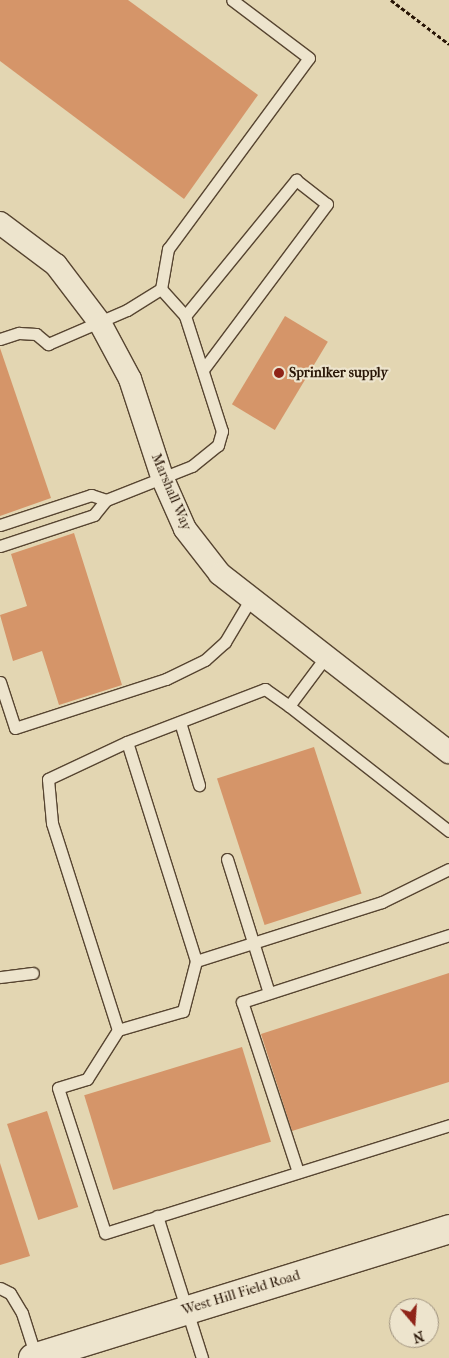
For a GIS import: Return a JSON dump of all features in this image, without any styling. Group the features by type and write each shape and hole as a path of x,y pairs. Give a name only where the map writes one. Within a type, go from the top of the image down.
{"main road":[{"name":"West Hill Field Road","path":"35,1358 449,1229"}],"street":[{"name":"Marshall Way","path":"0,223 56,265 100,323 130,379 162,477 185,529 220,574 324,659 449,752"}],"lane":[{"path":"161,289 168,250 309,58 232,0"},
{"path":"185,316 296,180 327,204 203,370"},
{"path":"0,546 94,515 106,500 192,466 218,445 222,431 185,316 161,289"},
{"path":"0,339 19,332 36,334 48,344 100,323 161,289"},
{"path":"0,525 91,495 106,500"},
{"path":"0,682 15,728 166,679 204,660 225,642 250,600"},
{"path":"288,706 324,659"},
{"path":"118,1030 52,823 48,779 127,742 265,689 449,831"},
{"path":"180,722 199,785"},
{"path":"127,742 196,962 183,1011 118,1030 87,1079 58,1088 105,1233 449,1125"},
{"path":"227,859 270,993"},
{"path":"196,962 382,902 449,869"},
{"path":"298,1172 242,1002 449,935"},
{"path":"0,977 33,973"},
{"path":"157,1216 202,1358"},
{"path":"0,1288 10,1293 22,1312 35,1358"}],"path":[{"path":"391,0 449,44"}],"building":[{"path":"0,0 128,0 258,95 184,199 0,61"},
{"name":"Sprinlker supply","path":"285,316 328,342 275,430 232,404"},
{"path":"0,348 51,498 0,516"},
{"path":"74,533 122,685 59,705 42,651 13,661 0,615 27,606 11,554"},
{"path":"314,747 362,893 265,925 217,779"},
{"path":"449,973 449,1082 292,1131 261,1034"},
{"path":"242,1047 271,1142 113,1190 84,1095"},
{"path":"47,1111 78,1207 38,1220 7,1124"},
{"path":"0,1163 30,1256 0,1265"}],"place":[{"name":"Sprinlker supply","path":"279,373"}]}
